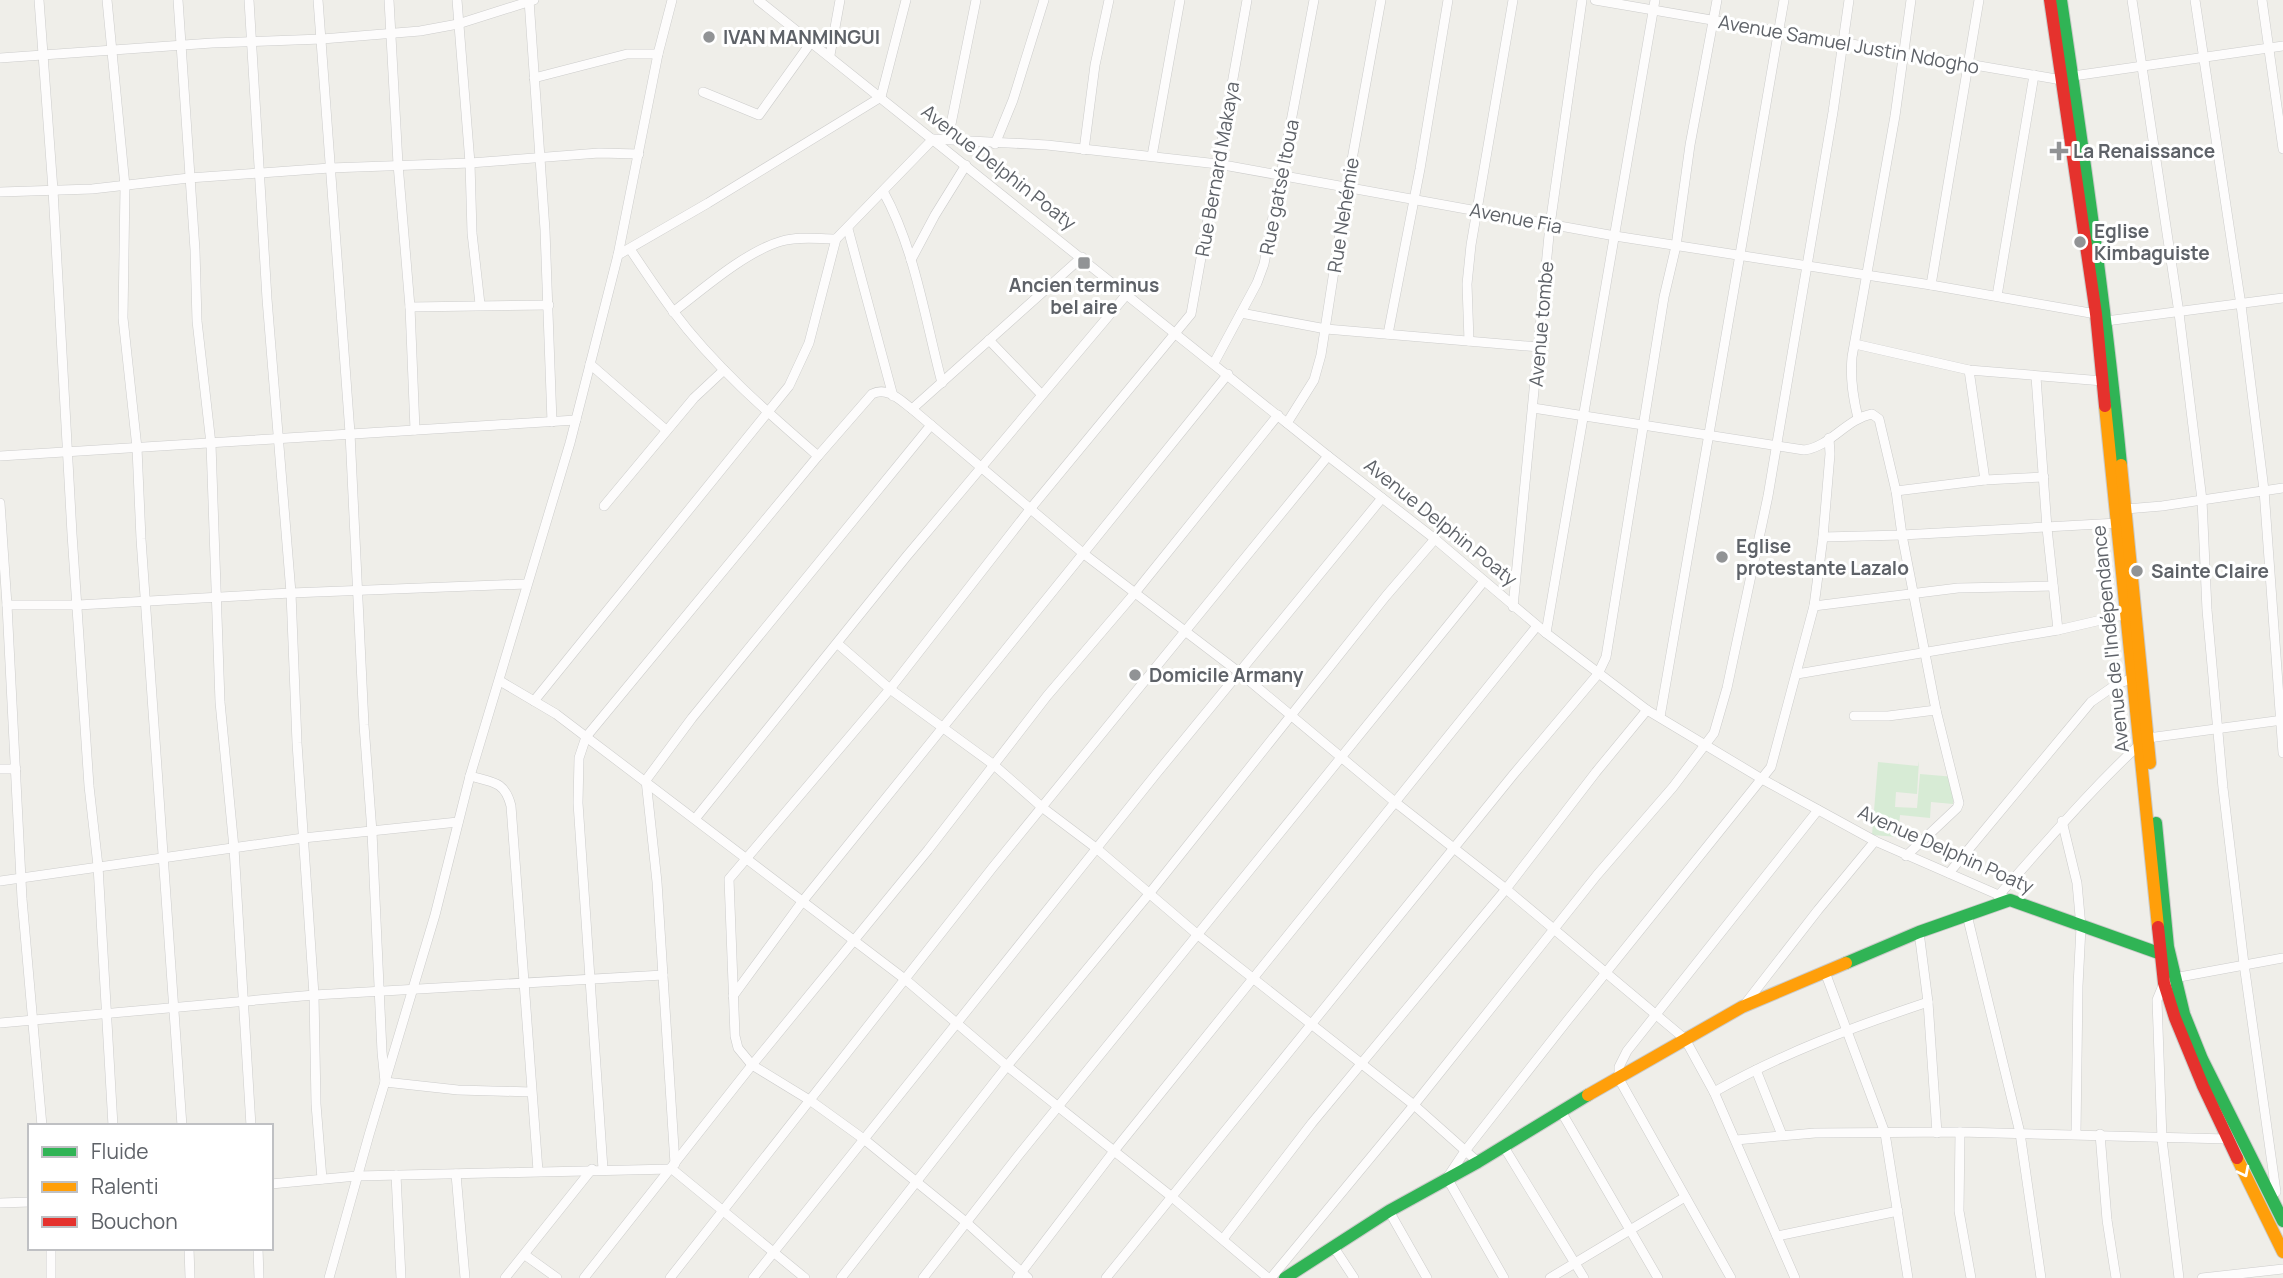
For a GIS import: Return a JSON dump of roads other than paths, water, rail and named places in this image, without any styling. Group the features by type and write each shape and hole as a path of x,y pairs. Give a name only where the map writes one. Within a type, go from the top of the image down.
{"street":[{"path":"38,0 53,190 89,786 98,866 108,1013 108,1068 113,1124"},
{"path":"107,0 125,186 123,318 136,448 182,1124"},
{"path":"178,0 197,321 211,444 220,702 234,848 251,1124"},
{"path":"249,0 267,299 291,593 322,1179"},
{"path":"318,0 350,433 385,1082"},
{"path":"389,0 398,164 410,307 415,430"},
{"path":"457,0 470,163 472,233 480,304"},
{"path":"330,1278 357,1177 435,915 470,776 576,420 618,255 658,54 672,0"},
{"name":"Avenue Delphin Poaty","path":"758,0 771,5 811,41 1434,539 1513,607 1647,709 1762,779 1906,856 2004,898 2165,956"},
{"path":"830,55 840,0"},
{"path":"618,255 881,97 906,0"},
{"path":"948,139 976,0"},
{"path":"995,144 1013,100 1044,0"},
{"path":"1084,150 1095,65 1109,0"},
{"path":"1152,156 1180,0"},
{"name":"Rue Bernard Makaya","path":"752,1065 738,1048 733,996 729,879 890,689 1031,508 1191,314 1247,0"},
{"name":"Rue gatsé Itoua","path":"1214,363 1264,264 1314,0"},
{"name":"Rue Nehémie","path":"1287,423 1314,380 1326,329 1347,187 1381,0"},
{"path":"1388,334 1415,198 1448,0"},
{"path":"1469,341 1467,284 1476,211 1513,0"},
{"name":"Avenue tombe","path":"1513,607 1550,225 1582,0"},
{"name":"Avenue Samuel Justin Ndogho","path":"1595,0 1968,65 2068,78 2141,65 2283,46"},
{"path":"1546,633 1655,0"},
{"path":"1106,1278 1598,674 1610,643 1664,297 1676,246 1690,145 1717,0"},
{"path":"1660,717 1784,0"},
{"path":"500,681 556,714 646,780 906,980 1007,1066 1270,1278 1707,745 1720,716 1727,688 1777,447 1849,0"},
{"path":"1858,418 1850,374 1911,0"},
{"path":"1931,285 1979,0"},
{"name":"Avenue de l'Indépendance","path":"2050,0 2068,78"},
{"name":"Avenue de l'Indépendance","path":"2061,0 2068,78 2126,509 2144,741 2169,981 2178,1027 2283,1252"},
{"path":"2132,0 2179,313 2202,500 2207,610 2217,727 2244,964 2276,1192"},
{"path":"2195,0 2241,305 2264,490 2283,753"},
{"path":"2262,0 2283,149"},
{"path":"0,58 420,32 531,1 549,305 552,422"},
{"path":"703,92 759,116 811,41"},
{"path":"534,78 627,54 658,54"},
{"path":"1997,296 2034,75"},
{"path":"534,701 789,386 809,344 836,239 933,139"},
{"name":"Avenue Fia","path":"933,139 1046,145 1218,164 1415,198 1550,225 1997,296 2101,318 2179,313 2283,298"},
{"path":"0,192 125,186 189,178 330,168 470,163 599,153 639,154"},
{"path":"911,260 966,165"},
{"path":"883,191 911,260 942,383"},
{"path":"848,229 893,396"},
{"path":"673,312 729,269 768,246 799,238 836,239"},
{"path":"630,249 673,312 724,370 818,456"},
{"path":"912,409 1082,257"},
{"path":"695,819 906,557 1126,294"},
{"path":"410,307 549,305"},
{"path":"1241,313 1326,329 1539,347"},
{"name":"Avenue de l'Indépendance","path":"2101,318 2104,381 2132,678 2144,741"},
{"path":"989,340 1041,394"},
{"path":"1855,344 1969,370 2104,381"},
{"path":"590,364 666,430"},
{"path":"604,506 694,398 724,370"},
{"path":"1969,370 1985,480"},
{"path":"733,996 802,902 1228,374"},
{"path":"2036,377 2058,631"},
{"path":"603,1169 578,803 579,758 586,737 818,456 878,390 885,391 912,409 1084,554 1240,673 1395,802 1506,889 1685,1039 1714,1092 1795,1278"},
{"path":"1534,408 1777,447 1812,449 1858,418 1872,414 1879,419 1896,491 1936,710 1959,803 1957,808 1906,856"},
{"path":"584,1278 995,765 1047,696 1134,594 1278,415"},
{"path":"0,456 576,420"},
{"path":"805,1278 723,1212 674,1166 657,882 646,780 692,718 931,425"},
{"path":"1447,1178 1465,1151 1771,767 1814,606 1823,537 1829,438"},
{"path":"670,1278 993,867 1328,456"},
{"path":"1896,491 1985,480 2043,477"},
{"path":"2126,509 2283,488"},
{"path":"753,1278 1096,848 1382,498"},
{"path":"0,503 22,899 42,1124"},
{"path":"1823,537 2118,523"},
{"path":"841,1278 1007,1066 1149,894 1385,596 1434,539"},
{"path":"923,1278 1484,581"},
{"path":"7,605 78,605 526,584"},
{"path":"1814,606 1958,587 2053,586"},
{"path":"1797,674 2058,631 2127,614"},
{"path":"752,1065 811,1101 865,1140 967,1223 1022,1276 1114,1151 1537,626"},
{"path":"838,643 890,689 995,765 1043,808 1096,848 1198,934 1414,1105 1478,1162"},
{"path":"1949,873 2091,702 2114,686 2132,678"},
{"path":"1223,1239 1312,1123 1506,889 1647,709"},
{"path":"1854,716 1888,716 1936,710"},
{"path":"1285,1278 1389,1211 1504,1147 1742,1007 2004,898 2063,821 2110,771 2144,741 2217,727 2281,720"},
{"path":"0,769 16,769"},
{"path":"470,776 494,783 508,793 511,806 538,1171"},
{"path":"1731,1278 1619,1079 1623,1058 1818,810"},
{"path":"2063,821 2077,883 2081,927 2076,1134"},
{"path":"0,881 303,838 458,822"},
{"path":"1742,1007 1875,841"},
{"path":"1967,915 2020,1133 2041,1278"},
{"path":"1919,932 1928,1002 1937,1133"},
{"path":"2179,1278 2162,1139 2157,1000 2169,981 2283,958"},
{"path":"1825,972 1885,1133 1908,1278"},
{"path":"0,1023 314,995 663,975"},
{"name":"Avenue de l'Indépendance","path":"2169,981 2194,1042 2276,1192 2283,1221"},
{"path":"1714,1092 1800,1048 1845,1029 1928,1002"},
{"path":"1756,1070 1782,1135"},
{"path":"385,1082 470,1091 531,1092"},
{"path":"1562,1113 1658,1278"},
{"path":"1960,1132 1959,1211 1971,1278"},
{"path":"1736,1140 1815,1133 1960,1132 2228,1139"},
{"path":"2100,1134 2107,1220 2116,1278"},
{"path":"1504,1147 1584,1278"},
{"path":"273,1184 396,1175 674,1166"},
{"path":"505,1278 592,1169"},
{"path":"456,1174 465,1278"},
{"path":"396,1175 401,1278"},
{"path":"1447,1178 1504,1278"},
{"path":"1550,1278 1685,1198"},
{"path":"0,1203 28,1202"},
{"path":"1389,1211 1427,1278"},
{"path":"1777,1236 1898,1211"},
{"path":"1334,1247 1354,1278"},
{"path":"51,1250 51,1278"},
{"path":"189,1250 190,1278"},
{"path":"258,1250 259,1278"},
{"path":"525,1255 557,1278"},
{"path":"2202,1278 2283,1269"}],"place":[{"name":"IVAN MANMINGUI","path":"709,37"},
{"name":"La Renaissance","path":"2059,151"},
{"name":"Eglise Kimbaguiste","path":"2080,242"},
{"name":"Ancien terminus bel aire","path":"1084,263"},
{"name":"Eglise protestante Lazalo","path":"1722,557"},
{"name":"Sainte Claire","path":"2137,571"},
{"name":"Domicile Armany","path":"1135,675"}]}
